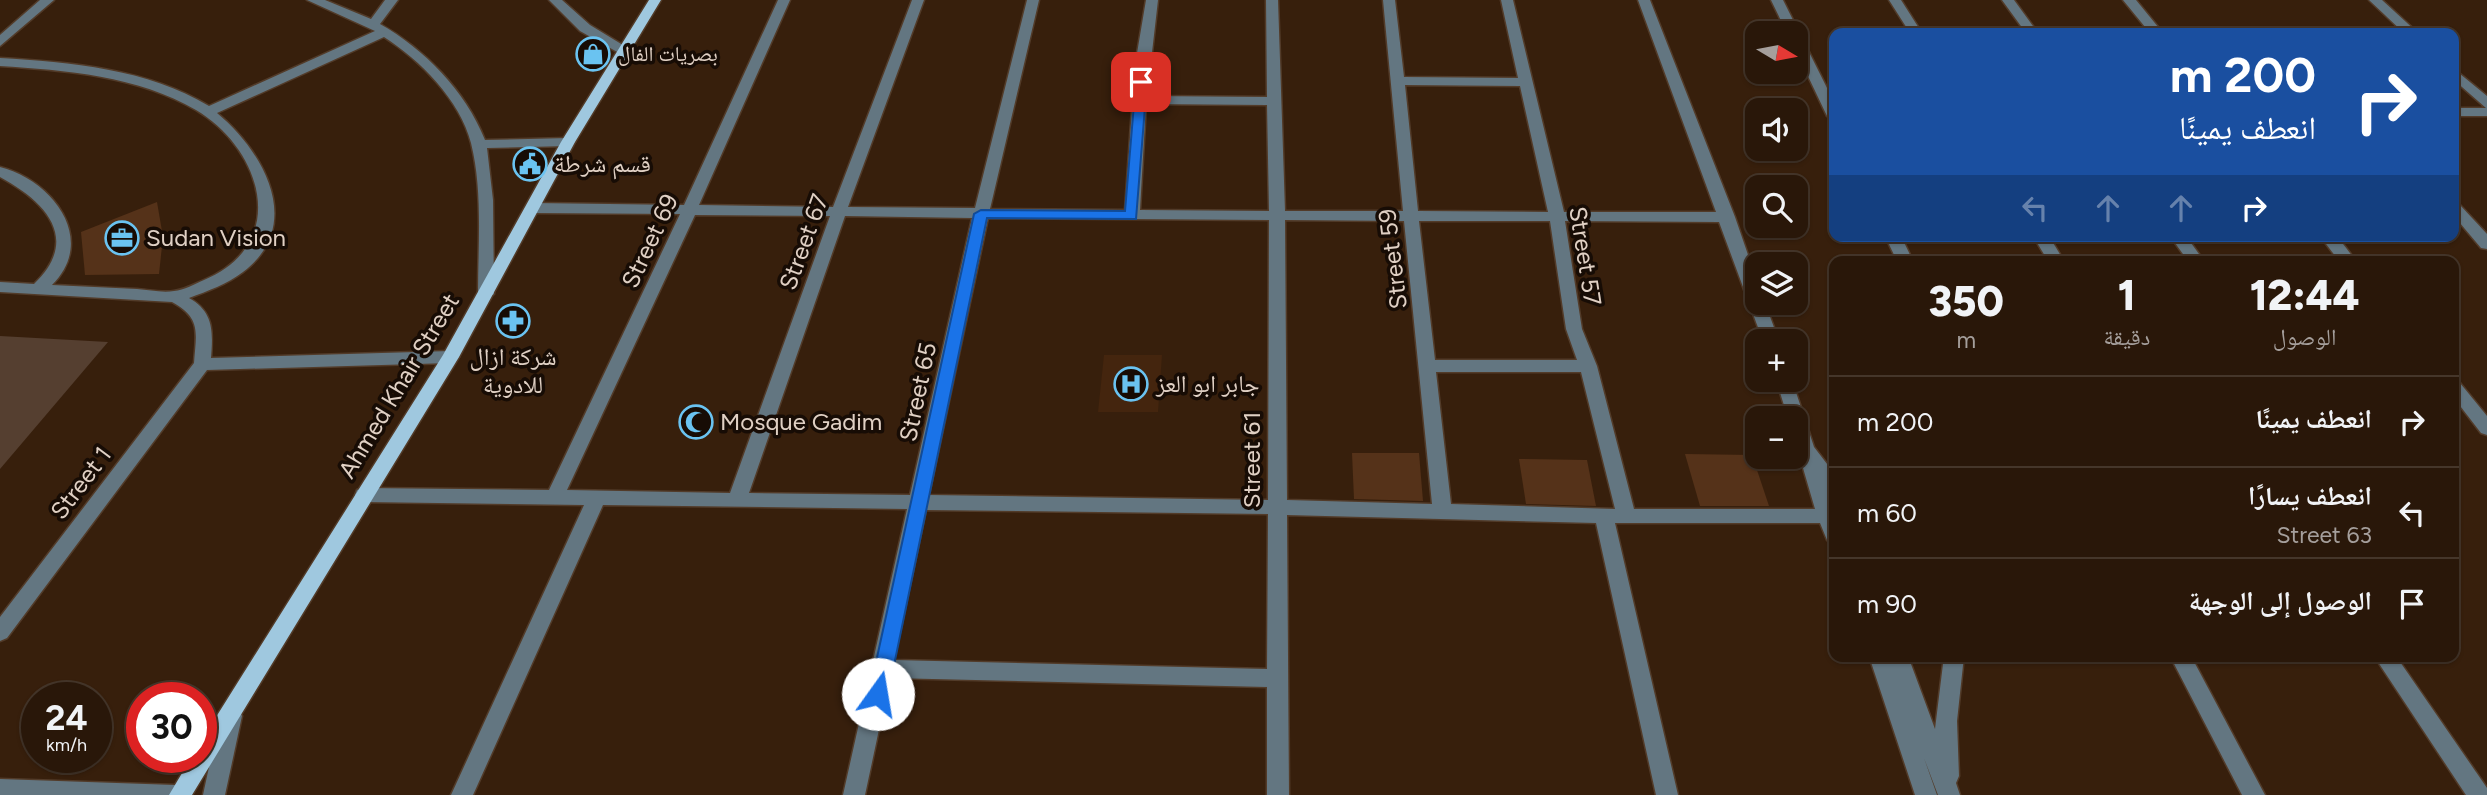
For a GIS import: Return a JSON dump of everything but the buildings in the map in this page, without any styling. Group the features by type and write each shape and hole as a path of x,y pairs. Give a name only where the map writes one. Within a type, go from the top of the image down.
{"main road":[{"name":"Ahmed Khair Street","path":"178,795 450,358 568,142 654,0"}],"street":[{"path":"0,42 48,0"},
{"path":"313,0 380,27 435,71 462,110 478,144 486,294"},
{"path":"208,112 380,27 392,0"},
{"path":"555,0 585,27 624,50"},
{"name":"Street 69","path":"554,499 690,209 784,0"},
{"name":"Street 67","path":"737,500 839,211 918,0"},
{"name":"Street 65","path":"854,795 884,669 981,214 1033,0"},
{"path":"1132,215 1140,100 1152,0"},
{"name":"Street 61","path":"1272,0 1277,215 1278,795"},
{"name":"Street 59","path":"1389,0 1410,215 1429,366 1442,513"},
{"name":"Street 57","path":"1507,0 1557,216 1574,329 1588,366 1626,516"},
{"path":"1644,0 1745,268"},
{"path":"1777,0 1787,21"},
{"path":"1895,0 1913,28"},
{"path":"2008,0 2028,28"},
{"path":"2129,0 2153,28"},
{"path":"2375,0 2405,28"},
{"path":"0,62 109,72 167,92 208,112 244,147 263,179 268,214 262,237 247,261 232,273 174,297"},
{"path":"1808,63 1829,106"},
{"path":"2459,78 2487,104"},
{"path":"1397,81 1525,82"},
{"path":"1140,100 1276,101"},
{"path":"2459,112 2487,112"},
{"path":"478,144 568,142"},
{"path":"0,171 26,186 55,211 62,229 65,254 59,268 38,289"},
{"path":"533,208 981,214 1727,216"},
{"path":"2459,213 2487,244"},
{"path":"2333,242 2344,256"},
{"path":"0,287 174,297 194,305 204,320 202,364 450,358"},
{"name":"Street 1","path":"0,632 202,364"},
{"path":"1429,366 1588,366"},
{"path":"1788,392 1809,452 1812,477 1829,513"},
{"path":"2459,396 2487,401"},
{"path":"2459,398 2487,428"},
{"path":"1809,452 1829,483"},
{"path":"364,495 1277,507 1604,516 1829,515"},
{"path":"462,795 596,500"},
{"path":"1604,516 1667,795"},
{"path":"1882,662 1938,794"},
{"path":"1900,662 1938,794"},
{"path":"1938,794 1953,662"},
{"path":"2183,662 2253,795"},
{"path":"2388,662 2479,795"},
{"path":"884,669 1277,678"},
{"path":"214,795 234,706"},
{"path":"0,789 178,795"}],"shaded area":[{"path":"0,336 108,342 0,469"},
{"name":"جابر ابو العز","path":"1104,355 1162,355 1158,412 1098,412"}],"place":[{"name":"بصريات الفال","path":"593,54"},
{"name":"قسم شرطة","path":"530,164"},
{"name":"Sudan Vision","path":"122,238"},
{"name":"شركة ازال للادوية","path":"513,321"},
{"name":"جابر ابو العز","path":"1131,384"},
{"name":"Mosque Gadim","path":"696,422"}],"route":[{"path":"878,694 981,214 1132,215 1141,82"}]}
